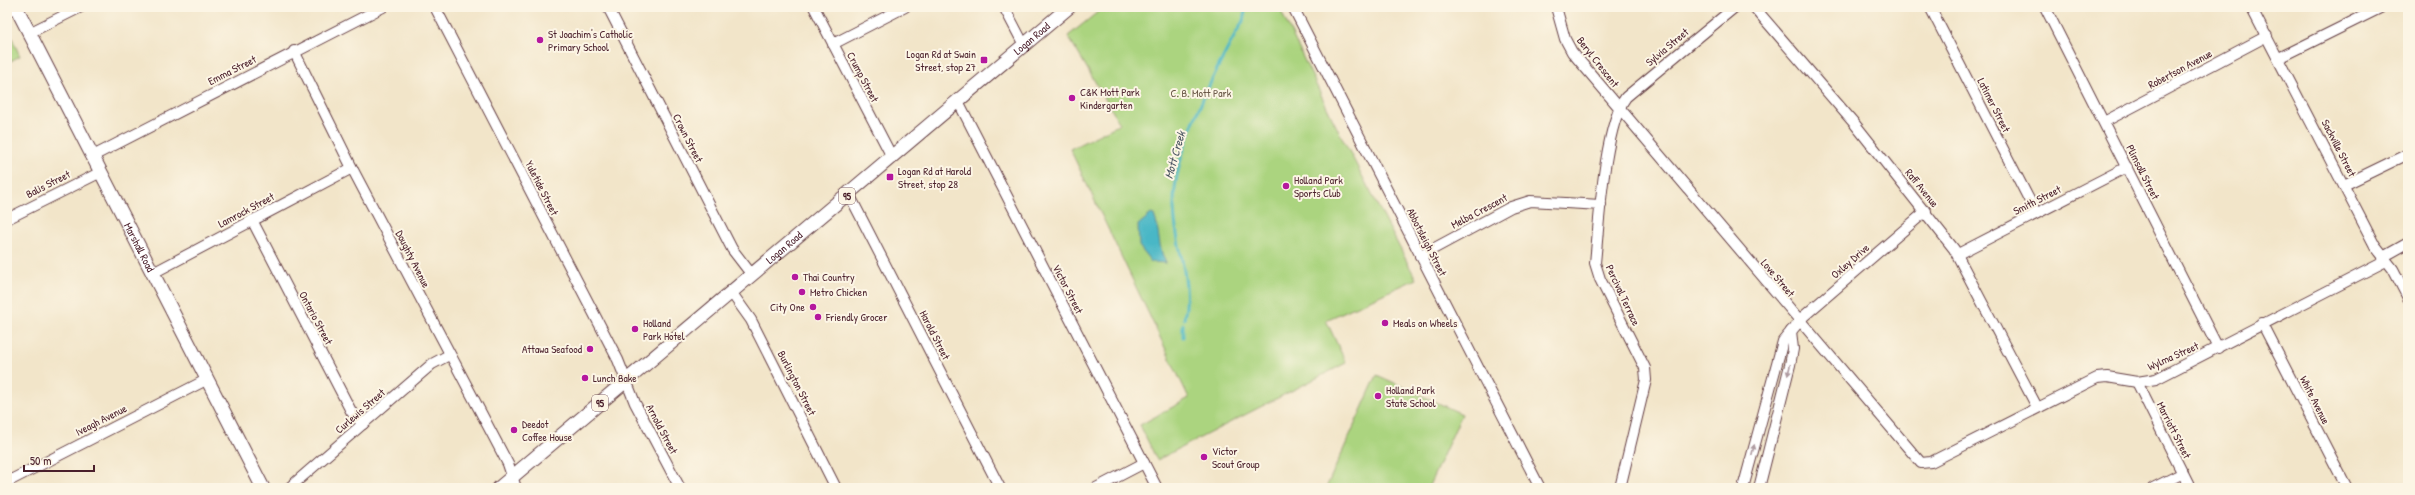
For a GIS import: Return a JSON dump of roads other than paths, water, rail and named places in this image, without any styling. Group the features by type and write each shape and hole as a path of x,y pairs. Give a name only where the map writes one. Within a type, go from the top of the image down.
{"main road":[{"name":"Marshall Road","path":"16,7 153,273 206,380 263,488"},
{"name":"Logan Road","path":"499,488 514,482 626,380 849,194 1069,7"}],"street":[{"path":"29,33 81,7"},
{"name":"Emma Street","path":"93,156 294,51 383,7"},
{"name":"Yuletide Street","path":"435,7 618,360 626,380"},
{"name":"Crown Street","path":"608,7 732,249 752,275"},
{"name":"Crump Street","path":"814,7 892,157"},
{"path":"833,44 905,7"},
{"path":"1004,7 1024,45"},
{"name":"Abbotsleigh Street","path":"1293,7 1540,488"},
{"name":"Beryl Crescent","path":"1556,7 1565,39 1572,52 1618,108"},
{"name":"Sylvia Street","path":"1618,108 1626,97 1735,7"},
{"name":"Raff Avenue","path":"1754,7 1926,211 1958,254 2037,407"},
{"name":"Latimer Street","path":"1930,7 2036,213"},
{"name":"Plimsoll Street","path":"2045,7 2218,348"},
{"name":"Sackville Street","path":"2251,7 2279,58 2344,185 2384,259 2393,269 2408,298"},
{"path":"2279,58 2382,7"},
{"name":"Robertson Avenue","path":"2104,122 2267,36"},
{"name":"Doughty Avenue","path":"294,51 352,168 514,482"},
{"name":"Victor Street","path":"958,101 1157,488"},
{"name":"Percival Terrace","path":"1618,108 1610,139 1601,205 1596,263 1600,279 1645,368 1646,380 1620,488"},
{"name":"Love Street","path":"1618,108 1799,322 1921,463"},
{"path":"2344,185 2408,154"},
{"name":"Smith Street","path":"1958,254 2127,167"},
{"name":"Lamrock Street","path":"153,273 352,168"},
{"name":"Balis Street","path":"7,219 101,172"},
{"name":"Harold Street","path":"849,194 1000,488"},
{"name":"Melba Crescent","path":"1420,256 1511,207 1530,201 1601,205"},
{"name":"Oxley Drive","path":"1743,488 1783,341 1799,322 1926,211"},
{"name":"Ontario Street","path":"252,220 351,411 363,424"},
{"name":"Wylma Street","path":"1921,463 1931,462 2037,407 2097,378 2106,377 2138,382 2156,379 2218,348 2262,323 2384,259 2408,243"},
{"name":"Burlington Street","path":"731,292 750,320 836,488"},
{"name":"White Avenue","path":"2262,323 2347,488"},
{"path":"1759,488 1790,365 1793,349 1791,331"},
{"name":"Curlewis Street","path":"289,488 432,364 449,355"},
{"name":"Iveagh Avenue","path":"7,482 206,380"},
{"name":"Arnold Street","path":"626,380 634,403 680,488"},
{"name":"Marriott Street","path":"2138,382 2190,488"},
{"path":"1096,488 1144,463"},
{"path":"2153,488 2183,473"}],"water":[{"path":"1151,214 1154,215 1156,221 1161,250 1166,263 1151,262 1139,246 1138,225"}],"waterway":[{"name":"Mott Creek","path":"1184,319 1186,291 1175,222 1175,186 1180,162 1188,137 1209,86 1243,21 1246,7"},
{"name":"Mott Creek","path":"1183,324 1183,337"}],"place":[{"name":"St Joachim's Catholic Primary School","path":"540,40"},
{"name":"Logan Rd at Swain Street, stop 27","path":"984,60"},
{"name":"C&K Mott Park Kindergarten","path":"1072,98"},
{"name":"Logan Rd at Harold Street, stop 28","path":"890,177"},
{"name":"Holland Park Sports Club","path":"1286,186"},
{"name":"Thai Country","path":"795,277"},
{"name":"Metro Chicken","path":"802,292"},
{"name":"City One","path":"813,307"},
{"name":"Friendly Grocer","path":"818,317"},
{"name":"Meals on Wheels","path":"1385,323"},
{"name":"Holland Park Hotel","path":"635,329"},
{"name":"Attawa Seafood","path":"590,349"},
{"name":"Lunch Bake","path":"585,378"},
{"name":"Holland Park State School","path":"1378,396"},
{"name":"Deedot Coffee House","path":"514,430"},
{"name":"Victor Scout Group","path":"1204,457"}],"park label":[{"name":"C. B. Mott Park","path":"1201,93"}]}
